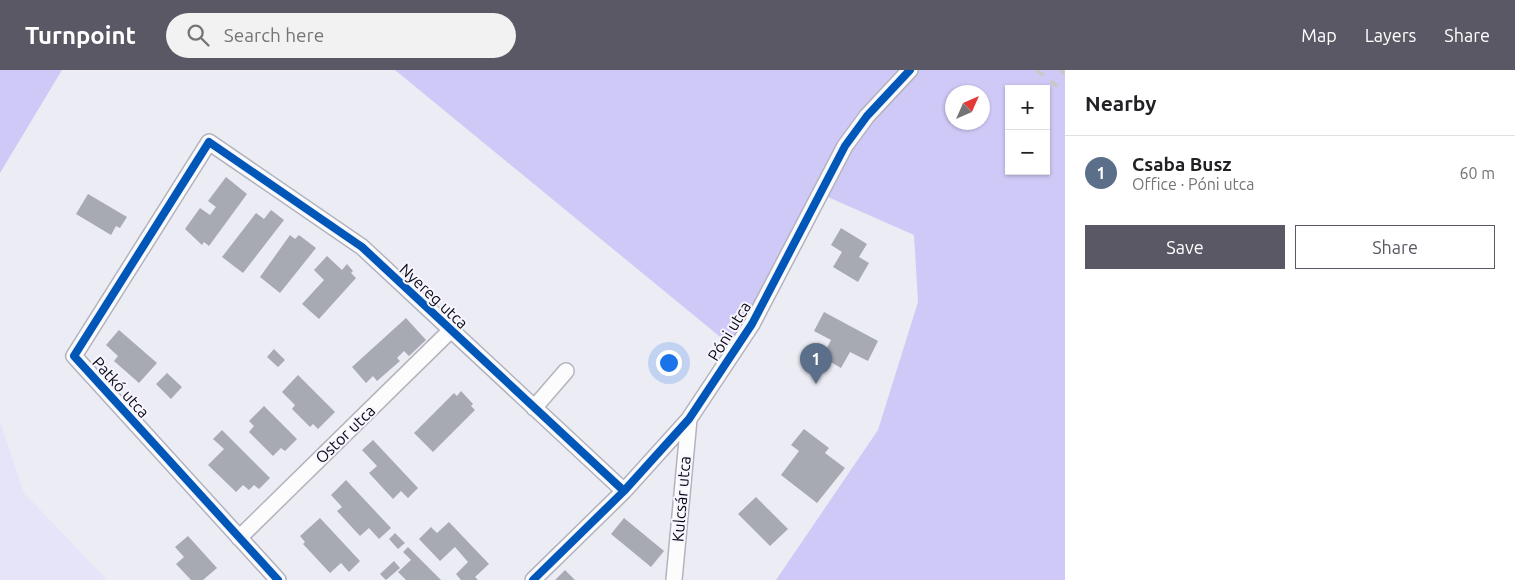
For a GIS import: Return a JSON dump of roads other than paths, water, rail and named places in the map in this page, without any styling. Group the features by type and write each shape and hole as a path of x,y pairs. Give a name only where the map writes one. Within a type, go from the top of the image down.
{"street":[{"name":"Póni utca","path":"533,580 624,491 688,419 752,324 845,146 867,116 910,70"},
{"name":"Nyereg utca","path":"209,142 362,247 624,491"},
{"name":"Patkó utca","path":"209,142 74,356 278,580"},
{"name":"Ostor utca","path":"239,538 451,330"},
{"path":"534,408 566,371"},
{"name":"Kulcsár utca","path":"674,580 688,419"}],"railway":[{"path":"1036,70 1065,92"},
{"path":"1060,70 1065,74"}],"place":[{"name":"Csaba Busz","path":"816,384"}]}
